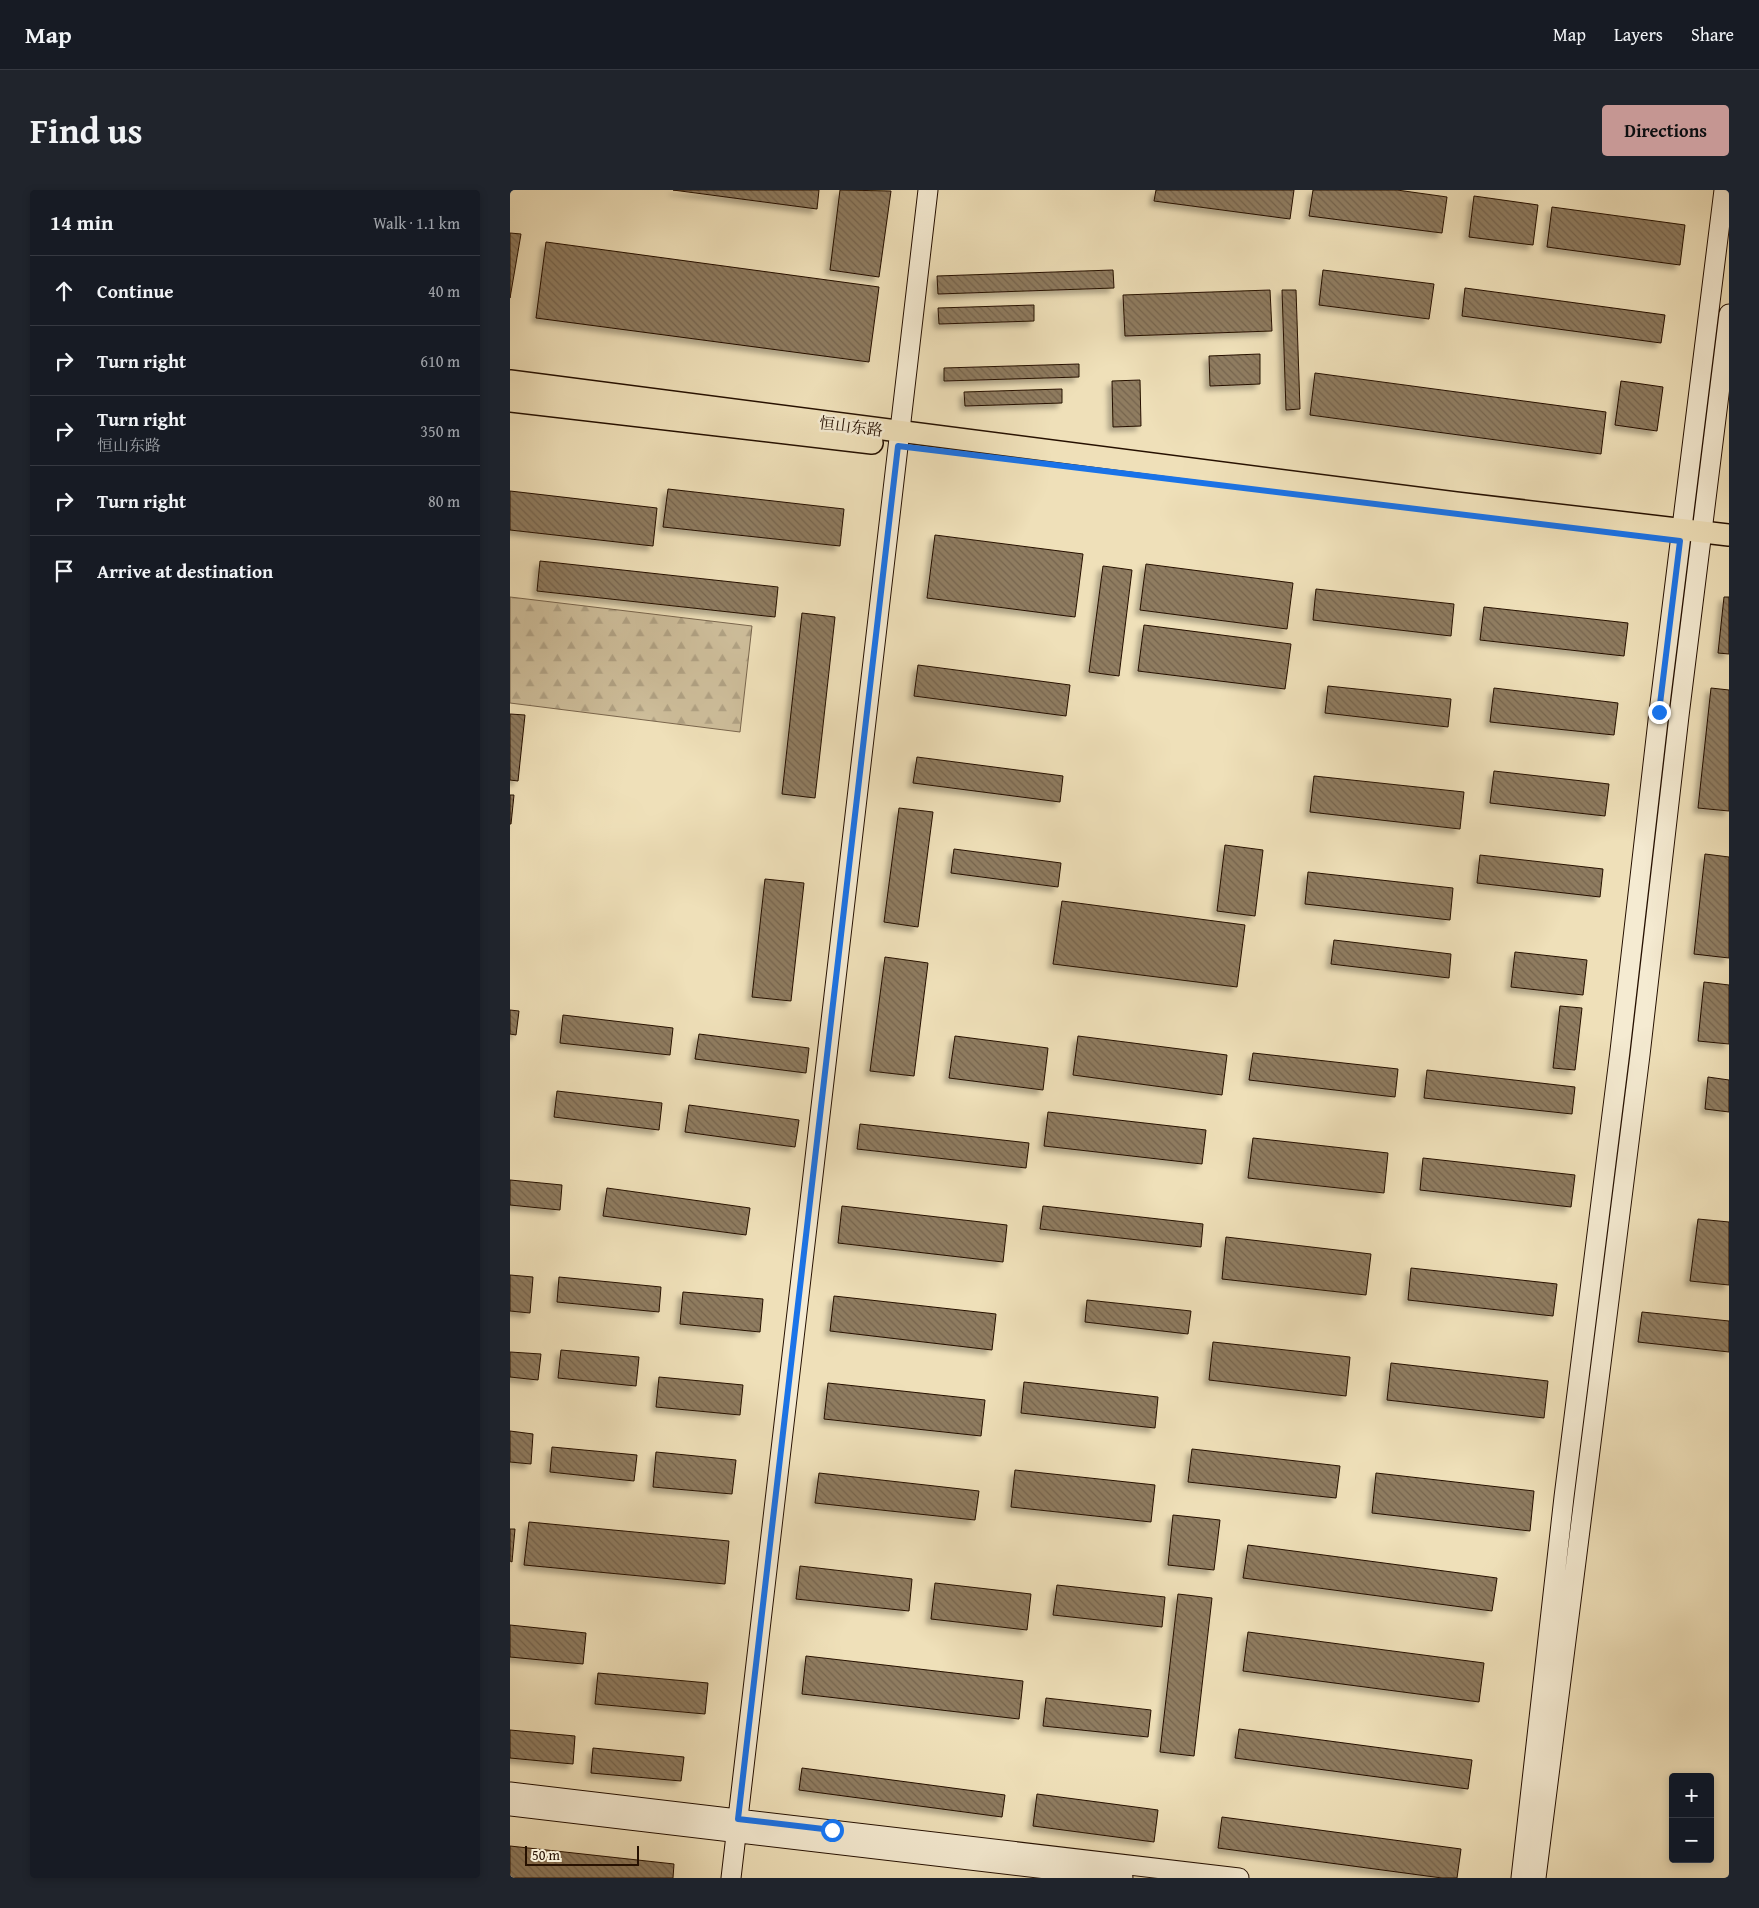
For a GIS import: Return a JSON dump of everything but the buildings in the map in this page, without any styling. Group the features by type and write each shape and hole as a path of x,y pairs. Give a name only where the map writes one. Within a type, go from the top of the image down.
{"main road":[{"name":"恒山东路","path":"510,381 898,439 1690,537 1729,548"},
{"name":"恒山东路","path":"510,401 898,439"},
{"name":"恒山东路","path":"1690,537 1729,535"}],"street":[{"path":"731,1878 928,190"},
{"path":"1536,1878 1640,1055 1724,190"},
{"path":"1521,1878 1564,1497 1620,1051 1690,537 1729,314"},
{"path":"510,1792 737,1826 1123,1878"},
{"path":"510,1806 737,1826 1239,1878"}],"green space":[{"path":"510,597 752,626 740,732 510,703"}],"route":[{"path":"832,1830 738,1819 898,446 1680,541 1659,712"}]}
